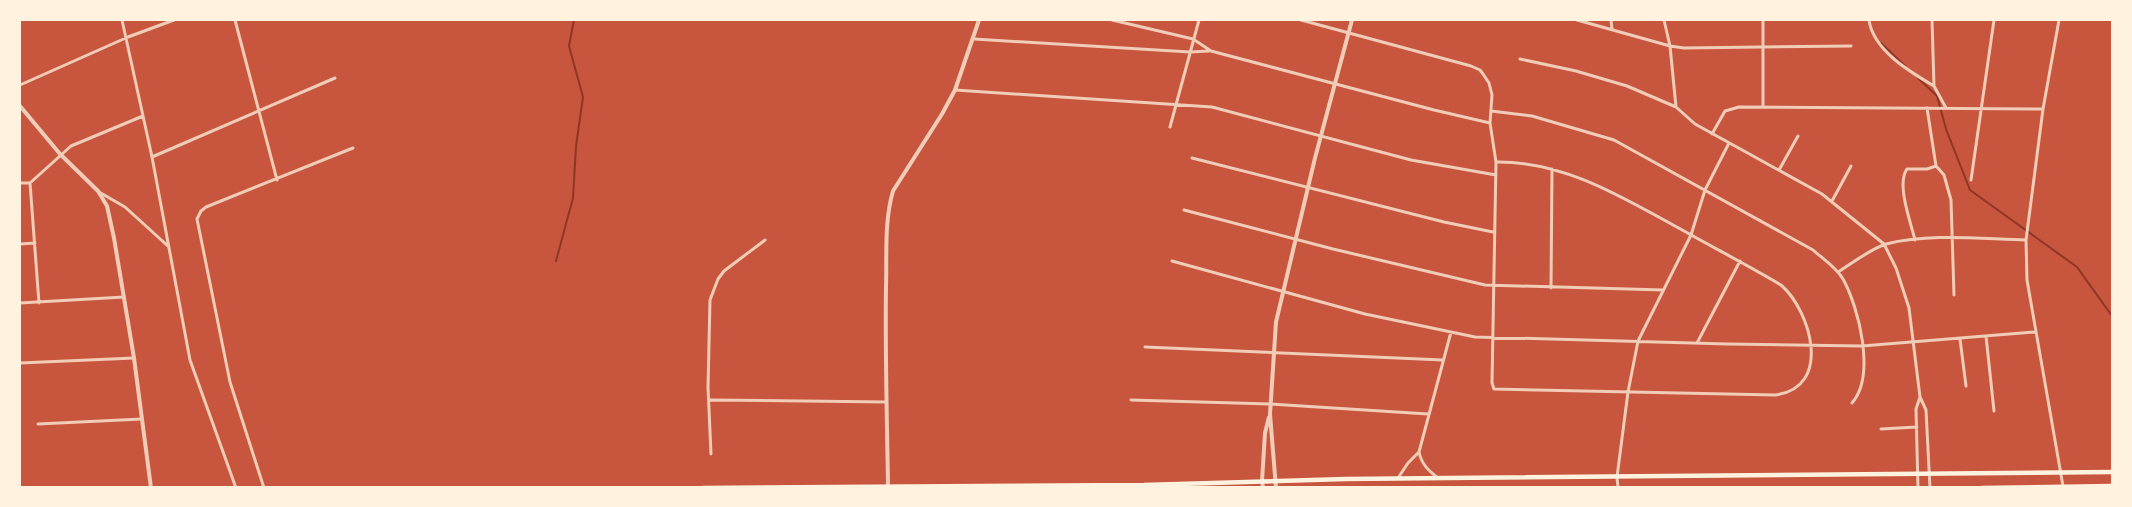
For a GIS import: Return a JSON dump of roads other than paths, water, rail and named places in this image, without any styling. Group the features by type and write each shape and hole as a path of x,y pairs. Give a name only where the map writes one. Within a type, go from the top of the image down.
{"main road":[{"path":"703,488 1133,485 1438,478 2112,472"},
{"path":"1982,488 2112,486"}],"street":[{"path":"122,20 152,157 190,360 236,488"},
{"path":"20,85 174,20"},
{"path":"235,20 277,180"},
{"path":"888,485 886,402 889,205 893,191 955,90 979,20"},
{"path":"1112,20 1193,39 1211,51"},
{"path":"1170,127 1199,20"},
{"path":"1301,20 1471,66 1480,70 1489,83 1492,94 1490,123 1496,162 1493,387 1506,390 1782,394 1792,391 1806,376 1810,363 1810,345 1806,324 1801,309 1781,285 1601,186 1552,169 1522,163 1496,162"},
{"path":"1276,488 1270,404 1272,352 1276,322 1333,84 1352,20"},
{"path":"1577,20 1670,46 1706,49 1851,46"},
{"path":"1611,20 1612,29"},
{"path":"1664,20 1670,46 1676,107"},
{"path":"1763,20 1763,107"},
{"path":"1869,20 1874,34 1899,64 1934,86"},
{"path":"1932,20 1934,86 1946,108"},
{"path":"1971,180 1994,20"},
{"path":"2060,20 2043,109 2026,240 2027,280 2063,486"},
{"path":"974,39 1190,52 1211,51 1490,123"},
{"path":"1520,59 1576,71 1627,86 1676,107 1695,124 1832,201 1884,244 1905,293 1915,342 1920,397 1926,410 1930,488"},
{"path":"152,157 335,78"},
{"path":"955,90 1212,107 1411,160 1496,175"},
{"path":"20,106 60,154 98,191 125,207 169,248"},
{"path":"1712,134 1725,111 1733,108 2043,109"},
{"path":"1927,108 1936,166 1944,175 1950,194 1954,296"},
{"path":"1491,111 1532,116 1614,140 1813,250 1838,272 1850,297 1862,345 1864,379 1857,398 1852,403"},
{"path":"20,183 30,183 71,146 143,116"},
{"path":"1779,170 1798,136"},
{"path":"1618,488 1617,477 1628,392 1638,341 1691,235 1705,190 1729,143"},
{"path":"264,488 230,382 197,219 206,207 353,148"},
{"path":"1192,158 1444,222 1494,232"},
{"path":"1832,201 1851,166"},
{"path":"1916,240 1905,197 1904,174 1909,169 1927,169 1936,166"},
{"path":"1551,288 1552,169"},
{"path":"30,183 39,303"},
{"path":"98,191 107,206 110,217 134,358 151,488"},
{"path":"1184,210 1295,240 1493,286 1664,290"},
{"path":"711,454 708,387 710,300 718,279 724,271 765,240"},
{"path":"1838,272 1884,244 1916,240 2026,240"},
{"path":"20,244 35,243"},
{"path":"1172,261 1365,314 1492,338 1697,344 1862,345 2035,332"},
{"path":"1697,344 1740,261"},
{"path":"20,303 124,297"},
{"path":"1438,478 1426,469 1419,452 1451,332"},
{"path":"1986,336 1994,411"},
{"path":"1960,339 1966,386"},
{"path":"1144,347 1443,360"},
{"path":"20,363 134,358"},
{"path":"1917,488 1916,409 1920,397"},
{"path":"710,400 886,402"},
{"path":"1131,400 1270,404 1428,414"},
{"path":"1263,488 1265,433 1270,414"},
{"path":"38,424 141,419"},
{"path":"1881,429 1917,427"},
{"path":"1398,479 1408,463 1419,452"}],"waterway":[{"path":"556,261 573,198 576,146 583,97 569,46 574,20"},
{"path":"1881,43 1905,66"},
{"path":"1918,78 1937,96 1946,129 1970,190 2077,267 2112,316"}]}
